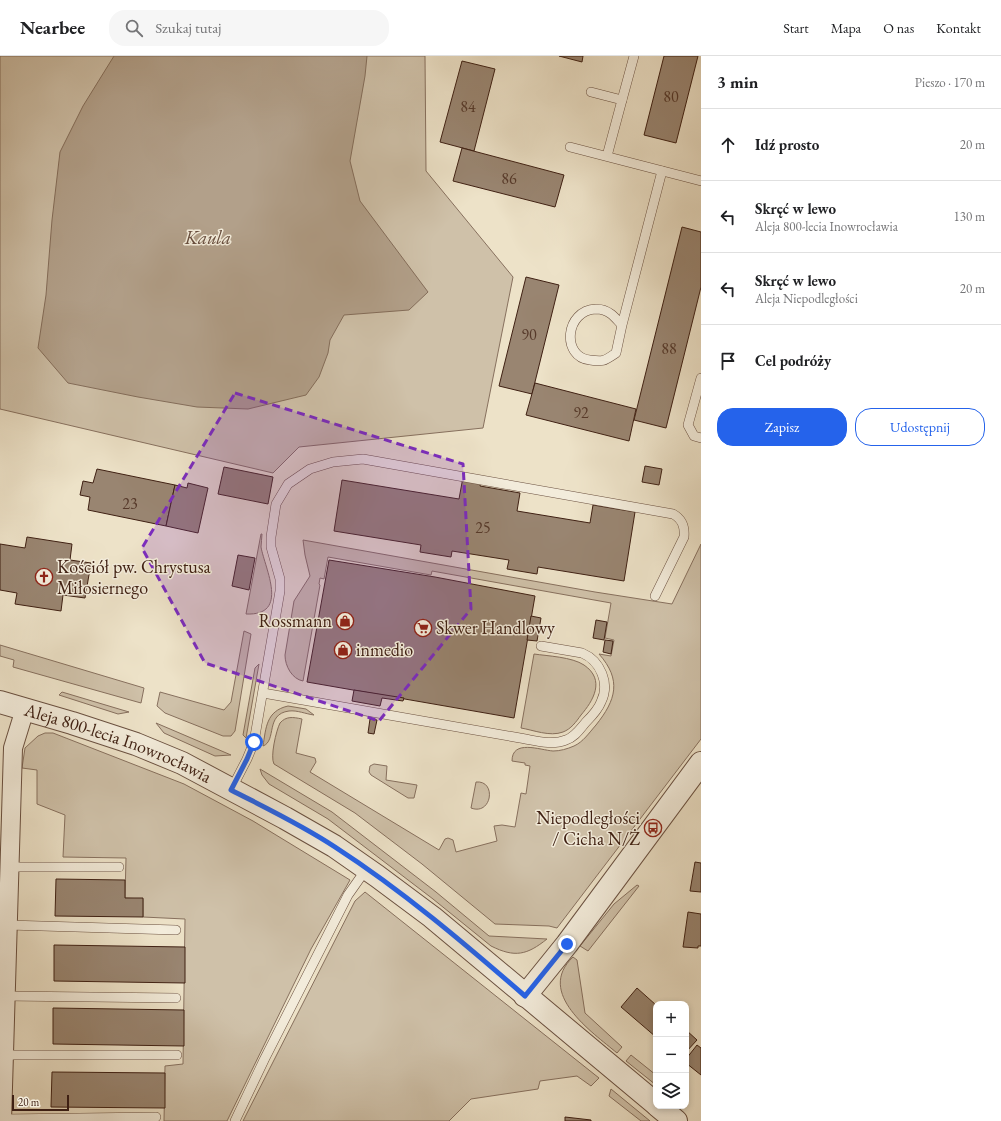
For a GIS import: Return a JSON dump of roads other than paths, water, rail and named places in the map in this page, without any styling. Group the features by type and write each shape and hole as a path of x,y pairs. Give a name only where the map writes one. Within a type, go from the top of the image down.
{"street":[{"name":"Aleja 800-lecia Inowrocławia","path":"0,702 136,744 182,763 328,842 367,868 432,917 653,1102"},
{"path":"2,1120 13,748 25,709"},
{"path":"525,996 567,944 701,764"},
{"name":"Aleja 800-lecia Inowrocławia","path":"662,1109 676,1121"}],"lane":[{"path":"607,156 634,56"},
{"path":"591,92 622,100"},
{"path":"570,147 701,181"},
{"path":"622,325 610,313 601,309 590,310 580,315 572,323 570,339 576,353 584,360 603,362 616,353 662,171"},
{"path":"701,378 688,425 694,436 701,438"},
{"path":"231,790 254,742 280,591 280,579 271,547 276,504 288,484 310,468 333,462 363,459 673,514 679,517 683,524 684,537 655,596"},
{"path":"263,693 556,743 572,738 579,732 597,710 604,694 604,677 596,663 582,653 541,646"},
{"path":"10,867 119,867"},
{"path":"235,1121 264,1060 348,895 367,868"},
{"path":"8,925 176,930"},
{"path":"6,996 176,998"},
{"path":"4,1055 177,1056"},
{"path":"2,1120 156,1117"}],"water":[{"name":"Kaula","path":"114,56 367,56 365,76 350,161 360,201 428,292 409,310 344,315 330,340 328,353 319,377 306,395 248,409 197,407 68,383 38,348 46,295 52,220 60,152 83,106"}],"place":[{"name":"Kościół pw. Chrystusa Miłosiernego","path":"44,577"},
{"name":"Rossmann","path":"345,621"},
{"name":"Skwer Handlowy","path":"423,628"},
{"name":"inmedio","path":"343,650"},
{"name":"Niepodległości / Cicha N/Ż","path":"653,828"}]}
